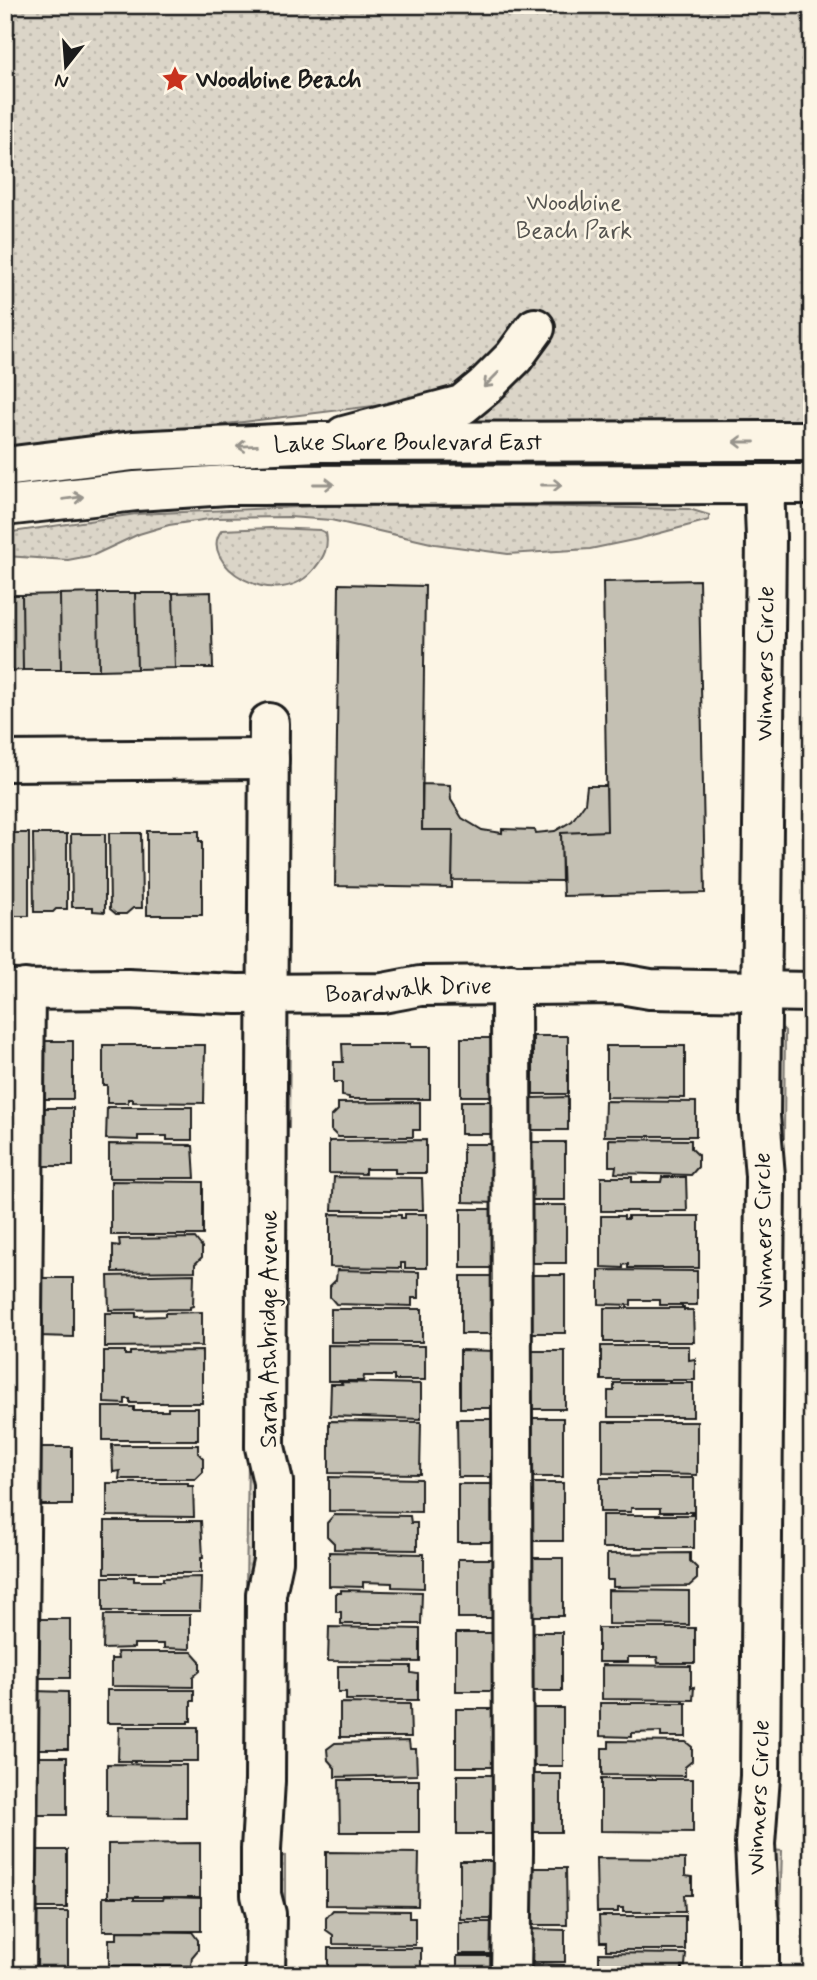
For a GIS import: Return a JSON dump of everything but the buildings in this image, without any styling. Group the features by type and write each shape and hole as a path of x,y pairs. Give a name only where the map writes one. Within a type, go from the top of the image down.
{"main road":[{"path":"318,442 462,405 514,357 534,328"},
{"name":"Lake Shore Boulevard East","path":"5,467 133,451 318,442 812,441"},
{"name":"Lake Shore Boulevard East","path":"5,506 136,491 226,485 812,484"},
{"name":"Winners Circle","path":"759,1975 755,1844 760,1776 765,1175 760,1116 766,537 764,485"},
{"name":"Sarah Ashbridge Avenue","path":"5,761 269,741 265,1447 273,1482 273,1560 266,1594 265,1781 261,1849 261,1895 266,1914 265,1975"},
{"path":"511,984 511,1975"},
{"name":"Boardwalk Drive","path":"15,989 383,993 420,986 621,984 650,989 812,992"},
{"path":"15,989 16,1975"}],"green space":[{"name":"Woodbine Beach Park","path":"5,5 812,5 812,425 468,427 447,397 5,448"},
{"path":"343,505 689,509 709,515 709,520 590,549 508,554 435,544 331,520 289,517 216,518 169,525 139,534 94,555 68,560 5,556 5,533 136,514"},
{"path":"222,530 320,530 326,533 327,543 323,556 315,568 299,582 281,587 262,586 244,579 230,569 220,556 217,543"},
{"path":"783,1029 784,1139 778,1118 780,1035"},
{"path":"287,1031 290,1031 289,1129 283,1113 283,1044"},
{"path":"248,1458 258,1483 256,1557 246,1589"},
{"path":"770,1850 782,1851 780,1914 773,1891"},
{"path":"285,1856 285,1914 278,1896 277,1857"}],"place":[{"name":"Woodbine Beach","path":"175,79"}]}
